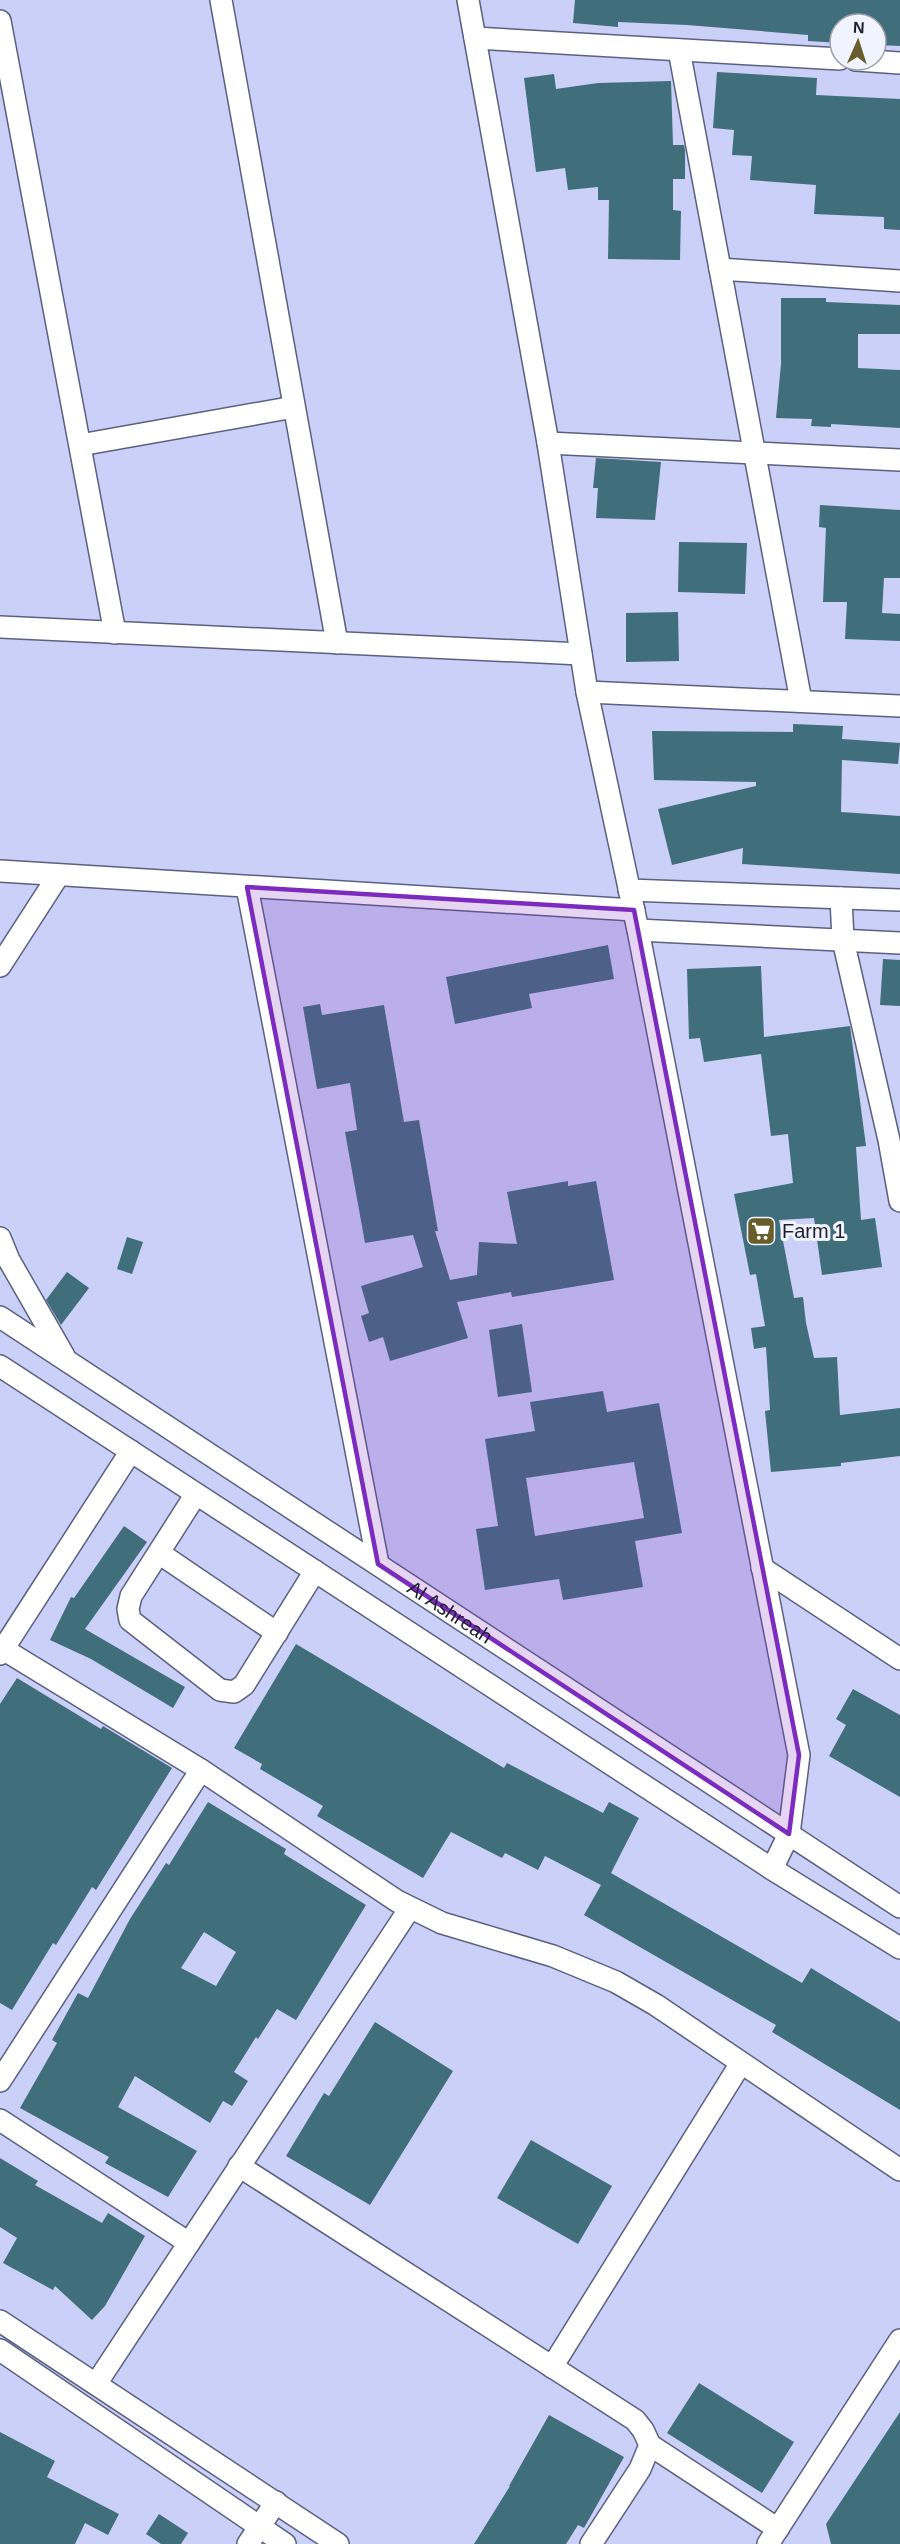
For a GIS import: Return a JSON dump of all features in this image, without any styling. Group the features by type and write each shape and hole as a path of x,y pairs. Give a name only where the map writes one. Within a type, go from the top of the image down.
{"street":[{"path":"221,0 337,643"},
{"path":"468,0 548,443 587,692 638,930 799,1755 789,1834 772,1869"},
{"path":"0,21 115,633"},
{"path":"475,38 828,58"},
{"path":"679,50 801,701"},
{"path":"720,269 900,281"},
{"path":"80,445 294,406"},
{"path":"548,443 900,460"},
{"path":"0,627 581,654"},
{"path":"587,692 900,706"},
{"path":"0,871 247,887 632,900 841,898 900,900"},
{"path":"0,966 58,876"},
{"path":"247,887 378,1563"},
{"path":"841,898 843,940 895,1141 900,1201"},
{"path":"638,930 900,943"},
{"path":"0,1238 9,1260 65,1358"},
{"name":"Al Ashreah","path":"4,1318 900,1906"},
{"path":"0,1366 772,1869 900,1948"},
{"path":"131,1451 2,1651 201,1770 410,1908 442,1923 553,1956 616,1982 656,2005 900,2170"},
{"path":"196,1494 131,1596 128,1609 130,1620 220,1690 234,1692 244,1685 315,1571"},
{"path":"159,1553 277,1632"},
{"path":"762,1568 900,1659"},
{"path":"0,2081 201,1770"},
{"path":"96,2384 410,1908"},
{"path":"552,2367 741,2063"},
{"path":"0,2120 189,2243"},
{"path":"239,2166 635,2420 650,2445 773,2537 900,2340"},
{"path":"0,2321 276,2502 305,2536 338,2544"},
{"path":"0,2350 254,2535 285,2544"},
{"path":"591,2544 640,2469 650,2445"},
{"path":"254,2535 276,2502"}],"highlighted area":[{"path":"247,887 634,910 799,1755 789,1834 378,1564"}],"building":[{"path":"575,0 900,0 900,46 888,46 888,12 828,12 828,42 808,41 808,35 687,25 618,22 618,27 573,23"},
{"path":"717,72 817,78 816,95 900,99 900,230 884,229 884,217 814,214 816,185 750,180 752,156 732,155 734,130 713,128"},
{"path":"554,74 556,89 598,83 671,81 673,145 684,145 685,150 685,179 673,179 673,210 681,211 680,260 608,259 609,200 598,200 598,187 568,190 565,168 536,172 524,78"},
{"path":"781,298 826,298 826,302 900,305 900,334 858,334 858,368 900,370 900,428 831,424 831,427 811,426 812,419 776,418 781,364"},
{"path":"596,458 661,462 655,520 596,518 598,488 593,488"},
{"path":"820,505 900,510 900,578 884,578 882,613 900,614 900,641 845,639 847,602 823,602 826,528 819,527"},
{"path":"679,542 747,543 745,594 678,592"},
{"path":"678,612 679,661 626,662 626,613"},
{"path":"793,724 843,726 842,739 900,743 898,764 842,760 841,812 900,816 900,874 742,864 743,848 672,865 658,809 756,786 756,782 654,780 652,731 793,732"},
{"path":"608,945 614,979 529,994 532,1008 455,1024 446,977"},
{"path":"883,959 900,960 900,1006 880,1005"},
{"path":"761,966 764,1037 850,1026 866,1146 856,1147 861,1220 875,1218 882,1267 822,1275 814,1218 779,1220 794,1298 803,1297 814,1358 837,1357 840,1415 900,1408 900,1456 841,1463 841,1466 771,1472 765,1411 770,1410 766,1347 754,1349 751,1328 765,1326 756,1274 750,1275 734,1194 793,1183 788,1134 771,1136 761,1054 704,1062 700,1038 689,1039 687,969"},
{"path":"320,1004 322,1015 384,1005 404,1122 419,1120 438,1231 435,1231 450,1280 477,1275 479,1242 517,1244 507,1192 568,1181 568,1186 596,1181 614,1280 512,1297 511,1292 457,1302 468,1338 390,1361 383,1337 369,1342 361,1316 369,1313 361,1286 423,1267 413,1235 365,1243 345,1132 357,1130 350,1083 317,1089 303,1007"},
{"path":"127,1237 143,1242 132,1274 117,1269"},
{"path":"67,1272 89,1288 61,1325 46,1300"},
{"path":"522,1324 532,1392 498,1397 489,1330"},
{"path":"603,1391 607,1412 659,1403 682,1533 635,1541 643,1587 563,1600 559,1579 485,1590 476,1529 498,1526 485,1439 535,1431 530,1402","holes":["634,1462 644,1518 535,1536 526,1478"]},
{"path":"124,1526 147,1542 85,1629 185,1687 173,1708 91,1659 50,1640 71,1597 74,1598"},
{"path":"296,1644 504,1768 507,1763 603,1813 609,1802 639,1818 611,1873 802,1983 811,1968 900,2022 900,2110 772,2032 776,2025 584,1915 601,1885 545,1856 538,1870 505,1853 502,1858 451,1832 423,1878 317,1816 323,1806 260,1769 262,1764 234,1748"},
{"path":"17,1678 101,1729 103,1726 172,1768 96,1890 92,1887 56,1945 53,1943 12,2010 0,2003 0,1704"},
{"path":"853,1689 900,1715 900,1797 829,1756 846,1725 836,1719"},
{"path":"208,1802 286,1849 284,1854 366,1905 296,2020 277,2009 258,2039 256,2037 234,2072 248,2081 232,2106 223,2101 210,2123 135,2076 118,2107 197,2151 168,2197 105,2163 109,2157 20,2108 57,2043 52,2040 78,1993 88,1998 130,1919 166,1863 169,1865","holes":["204,1932 236,1952 216,1986 181,1968"]},
{"path":"375,2022 453,2071 370,2205 286,2156 324,2093 329,2096"},
{"path":"531,2140 612,2186 578,2244 497,2198"},
{"path":"0,2158 38,2181 35,2185 102,2223 108,2213 145,2236 105,2306 92,2320 55,2286 53,2290 3,2263 17,2238 0,2227"},
{"path":"699,2383 794,2442 762,2493 667,2433"},
{"path":"900,2412 900,2544 831,2544 826,2524"},
{"path":"549,2415 624,2457 584,2528 578,2525 566,2544 474,2544 510,2486"},
{"path":"0,2432 55,2461 47,2477 119,2514 108,2535 85,2523 75,2544 0,2544"},
{"path":"159,2514 188,2533 181,2544 161,2544 146,2534"}],"place":[{"name":"Farm 1","path":"761,1231"}]}
